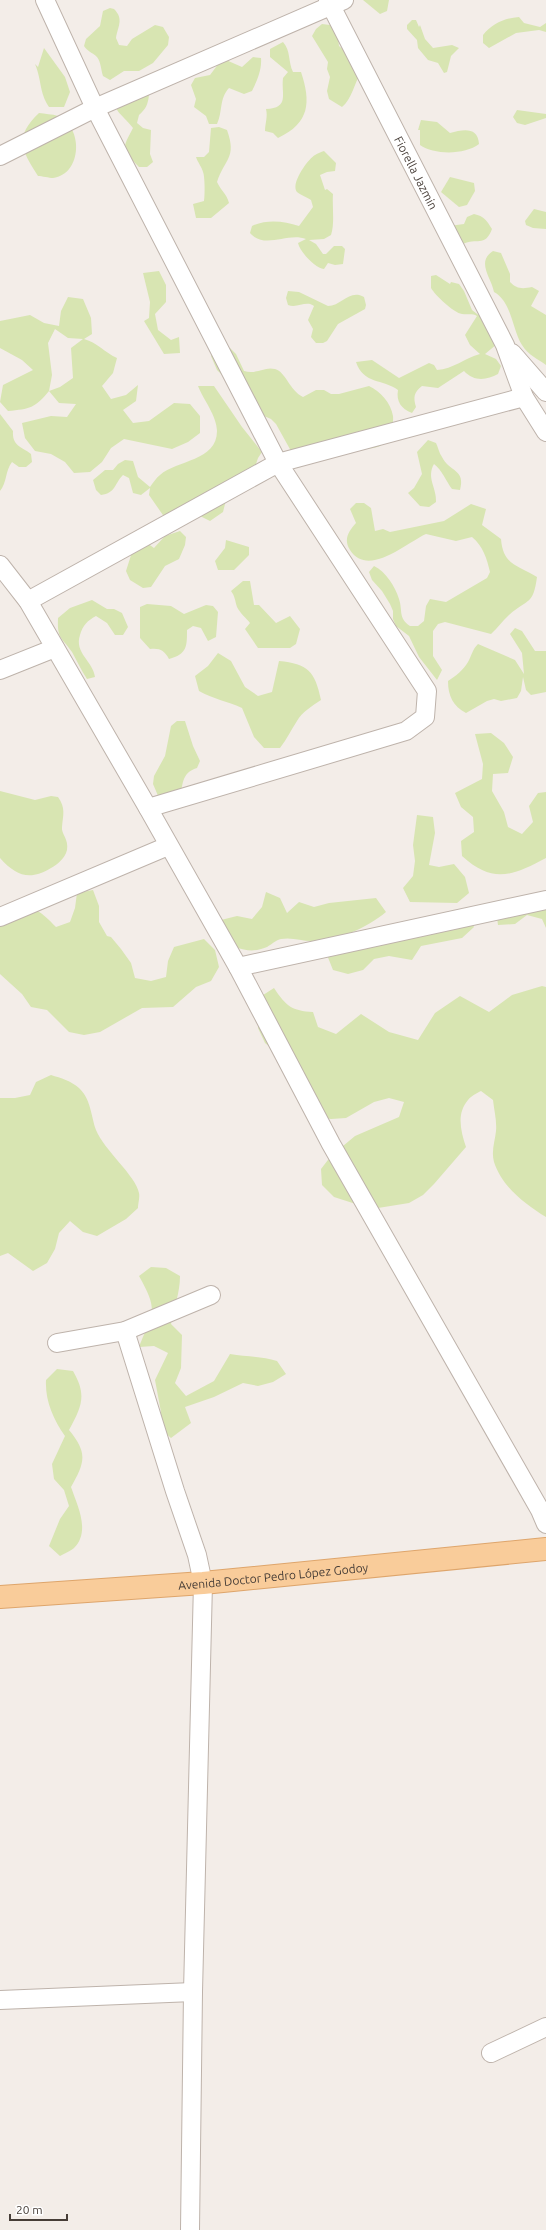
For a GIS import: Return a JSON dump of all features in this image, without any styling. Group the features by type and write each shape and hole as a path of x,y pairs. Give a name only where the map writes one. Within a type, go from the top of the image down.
{"main road":[{"name":"Avenida Doctor Pedro López Godoy","path":"0,1597 203,1583 546,1549"}],"street":[{"path":"46,0 95,108 278,463 427,691 424,717 406,731 148,808"},
{"path":"0,156 95,108 334,2"},
{"name":"Fiorella Jazmin","path":"334,2 505,345 524,397 546,432"},
{"name":"Fiorella Jazmin","path":"505,345 546,392"},
{"path":"28,601 278,463 524,397"},
{"path":"0,564 28,601 148,808 168,846 238,967 332,1144 443,1337 540,1510 546,1524"},
{"path":"0,670 55,648"},
{"path":"0,917 168,846"},
{"path":"238,967 546,900"},
{"path":"57,1343 126,1331 211,1295"},
{"path":"126,1331 174,1491 198,1554 203,1583 193,1992 190,2230"},
{"path":"0,2000 193,1992"},
{"path":"491,2053 546,2027"}],"green space":[{"path":"363,0 389,0 387,11 380,14"},
{"path":"110,8 114,9 120,19 116,38 119,45 127,46 132,39 155,25 163,27 169,37 168,45 153,63 139,71 124,71 110,80 103,76 97,57 84,46 86,39 100,26 103,11"},
{"path":"519,17 524,23 540,27 546,23 546,32 539,30 516,33 489,48 483,43 483,35 494,25 503,20"},
{"path":"412,20 416,20 419,27 420,25 425,39 433,48 452,45 459,48 451,56 447,72 444,73 438,63 428,60 418,48 417,40 407,29 407,25"},
{"path":"322,24 330,25 337,30 339,46 347,53 361,72 351,96 342,107 329,99 327,91 330,77 327,69 328,62 312,36 316,29"},
{"path":"283,42 286,45 293,72 301,72 307,102 302,118 296,126 278,138 273,133 265,131 267,115 266,109 278,106 283,99 283,78 288,72 270,57 270,49"},
{"path":"44,48 65,77 70,92 64,107 49,107 42,91 35,64 38,67"},
{"path":"253,57 261,58 261,67 252,91 244,94 229,88 222,101 217,124 209,124 206,116 194,107 196,99 191,85 195,78 210,75 219,63 226,60 242,67"},
{"path":"129,83 136,85 149,95 146,106 139,115 137,123 143,128 151,130 150,154 153,162 147,167 139,167 126,152 125,145 133,128 116,108 114,98 115,90"},
{"path":"517,110 546,114 546,118 525,125 517,123 513,117"},
{"path":"39,113 58,116 66,121 72,129 75,139 76,149 70,168 63,175 53,178 38,176 24,151 23,136 31,121"},
{"path":"421,120 437,122 450,133 465,130 473,132 478,138 479,144 473,148 458,152 433,151 420,145 420,130 418,130"},
{"path":"219,127 227,130 230,139 231,147 229,158 217,182 227,197 229,203 211,218 196,218 193,204 204,201 205,191 204,174 196,157 204,157 209,152 211,128"},
{"path":"324,151 336,163 335,171 320,175 325,190 327,189 333,194 332,230 331,235 324,239 309,240 316,244 323,254 326,254 334,246 342,246 345,249 343,264 335,265 328,263 324,269 312,263 299,247 298,243 306,239 299,237 269,241 256,238 250,233 252,226 264,222 281,222 299,226 313,207 311,200 297,192 295,188 296,183 308,161 318,153"},
{"path":"450,177 474,183 475,191 467,205 459,207 441,192"},
{"path":"534,209 546,212 546,229 533,228 526,225 525,221"},
{"path":"474,214 485,219 492,229 489,235 483,240 463,244 449,226 464,224 467,217"},
{"path":"493,251 501,253 510,274 510,282 520,288 532,287 539,291 531,306 546,315 546,365 524,348 505,302 494,292 485,265 488,255"},
{"path":"159,271 166,285 166,302 155,314 158,330 171,340 179,337 180,353 164,354 144,321 149,318 150,302 143,273"},
{"path":"436,275 450,284 451,282 459,284 464,291 472,310 481,317 497,344 485,354 496,359 501,366 498,374 489,378 481,379 472,377 464,371 438,388 422,386 417,390 415,395 416,407 412,413 400,404 398,390 368,378 359,369 356,362 372,360 399,378 429,363 434,365 437,370 443,369 454,366 480,354 470,345 465,335 477,316 459,313 440,299 431,288 431,276"},
{"path":"288,291 299,292 328,306 350,296 359,295 364,297 366,305 365,309 338,324 327,341 323,343 316,343 311,337 313,329 308,320 314,306 311,304 295,306 288,305 286,298"},
{"path":"68,297 83,299 91,318 92,334 84,339 117,358 113,373 102,386 111,399 126,395 138,385 136,401 123,410 133,423 149,421 174,403 190,404 200,416 200,433 188,442 172,449 124,439 111,448 102,462 90,472 74,473 65,462 51,454 35,451 25,438 22,423 51,416 67,417 76,404 59,403 49,391 32,407 8,411 0,402 3,385 33,370 22,360 0,348 0,321 30,315 44,323 59,326 61,311","holes":["55,329 68,338 83,339 71,348 73,378 60,387 49,391 52,375 48,343"]},
{"path":"222,347 230,348 236,354 244,371 253,372 271,368 279,371 294,390 303,397 316,390 324,390 331,394 339,394 369,386 373,388 381,394 392,411 393,425 386,441 380,446 373,448 291,451 276,424 271,419 264,416 217,370 211,356 214,349"},
{"path":"198,386 214,386 242,427 262,452 258,458 253,473 227,496 223,512 210,521 196,514 165,518 149,495 150,488 141,495 133,493 129,478 123,475 110,492 101,495 96,490 93,480 105,470 113,470 118,464 125,460 133,461 138,477 150,487 159,476 167,470 195,459 210,448 215,441 217,431 215,419"},
{"path":"0,414 13,431 14,440 16,443 31,454 32,462 26,467 19,467 12,462 0,491"},
{"path":"428,440 436,443 445,462 459,474 461,478 460,490 452,489 442,472 434,464 431,478 436,502 429,507 420,506 408,493 414,488 422,474 417,452"},
{"path":"356,503 364,503 371,508 375,531 383,529 390,532 444,521 471,504 486,509 482,525 501,539 502,548 505,555 513,564 537,577 534,593 529,600 509,615 491,634 445,622 438,624 433,631 433,656 442,670 437,680 419,657 409,636 396,626 390,604 382,591 372,580 369,572 374,566 386,576 397,594 402,617 410,626 418,626 424,621 426,606 430,599 446,602 487,578 490,572 484,553 479,544 472,537 456,541 426,534 377,560 367,561 358,558 350,550 347,542 349,532 356,523 350,509"},
{"path":"180,531 186,537 185,545 179,559 165,566 151,587 143,588 130,580 126,571 133,549 147,543 154,548 165,536"},
{"path":"226,540 249,547 249,555 234,570 218,570 215,561 225,548"},
{"path":"243,581 250,581 254,605 259,605 276,623 290,616 300,629 296,644 290,648 258,648 245,629 250,623 238,609 231,591"},
{"path":"92,600 107,609 114,609 122,613 128,627 123,635 115,635 107,623 96,616 82,629 79,641 80,647 94,671 95,677 87,679 72,652 59,634 58,618 70,608"},
{"path":"147,604 171,606 184,614 206,605 213,606 218,612 216,637 208,641 201,628 193,626 187,630 187,641 183,652 169,659 161,650 150,649 140,638 140,607"},
{"path":"515,628 522,631 535,651 546,651 546,692 531,695 526,690 523,677 521,691 517,698 501,701 494,699 487,701 466,713 461,710 450,696 448,681 464,668 474,648 478,644 515,660 524,674 522,653 510,634"},
{"path":"218,653 231,661 245,687 258,696 272,692 279,661 297,664 309,671 313,676 319,690 321,700 308,709 299,718 280,748 264,748 254,737 242,708 199,691 195,676 208,666"},
{"path":"177,721 185,721 193,746 200,761 197,768 189,772 185,777 181,793 159,798 153,784 154,776 165,756 171,726"},
{"path":"491,733 504,743 513,757 508,773 493,774 492,791 504,812 508,827 522,834 533,822 529,806 538,793 546,792 546,858 513,873 493,874 483,871 462,856 461,841 474,832 473,817 461,807 455,793 482,779 483,764 475,734"},
{"path":"0,791 35,800 51,796 58,797 63,808 62,830 66,840 67,850 65,856 56,865 43,872 24,875 12,869 0,858"},
{"path":"417,815 433,817 435,833 429,865 439,867 454,864 465,877 469,893 457,903 410,902 403,888 413,876 415,861 413,845"},
{"path":"93,890 99,906 99,922 107,936 111,937 131,963 135,978 151,981 166,977 168,961 174,947 204,939 215,950 219,967 211,981 196,987 173,1007 142,1008 100,1032 84,1035 69,1032 47,1010 31,1007 22,994 0,974 0,909 31,908 42,914 56,927 70,922 75,908 77,893"},
{"path":"266,892 280,898 287,913 299,902 314,907 329,903 376,898 386,912 361,928 331,939 312,941 289,938 281,939 263,949 255,950 235,947 221,920 237,916 252,919 262,907"},
{"path":"546,895 546,928 542,919 527,915 515,924 498,925 496,910"},
{"path":"467,912 474,927 462,938 421,946 412,960 389,956 374,959 363,970 348,974 333,970 327,955"},
{"path":"542,986 546,987 546,1217 515,1194 508,1187 498,1171 494,1162 493,1154 496,1135 496,1119 493,1100 481,1091 469,1099 464,1105 462,1111 461,1129 466,1147 423,1195 409,1203 378,1208 362,1206 334,1197 322,1185 321,1169 331,1156 355,1136 399,1117 404,1102 389,1098 374,1102 346,1118 331,1119 315,1117 277,1053 265,1043 258,1028 260,997 274,988 282,999 290,1006 295,1009 313,1012 318,1027 336,1034 361,1014 389,1032 418,1040 435,1013 460,996 489,1012 512,995"},
{"path":"51,1075 73,1083 83,1092 88,1102 96,1130 100,1138 137,1186 139,1198 138,1208 126,1219 97,1236 83,1232 70,1221 59,1233 55,1249 47,1263 33,1271 8,1253 0,1256 0,1098 15,1098 30,1095 36,1082"},
{"path":"151,1267 166,1268 180,1276 178,1294 171,1324 182,1335 181,1368 175,1383 186,1396 214,1381 230,1354 266,1358 277,1361 286,1374 273,1382 258,1386 243,1383 214,1397 185,1407 191,1423 171,1438 160,1428 161,1412 155,1380 168,1353 154,1346 139,1347 152,1312 149,1297 139,1276"},
{"path":"57,1369 73,1371 80,1387 80,1407 69,1430 82,1452 82,1464 71,1487 81,1518 82,1534 74,1548 60,1556 49,1546 60,1519 69,1506 64,1490 54,1479 52,1464 65,1436 57,1423 48,1402 46,1387 46,1380"}]}
